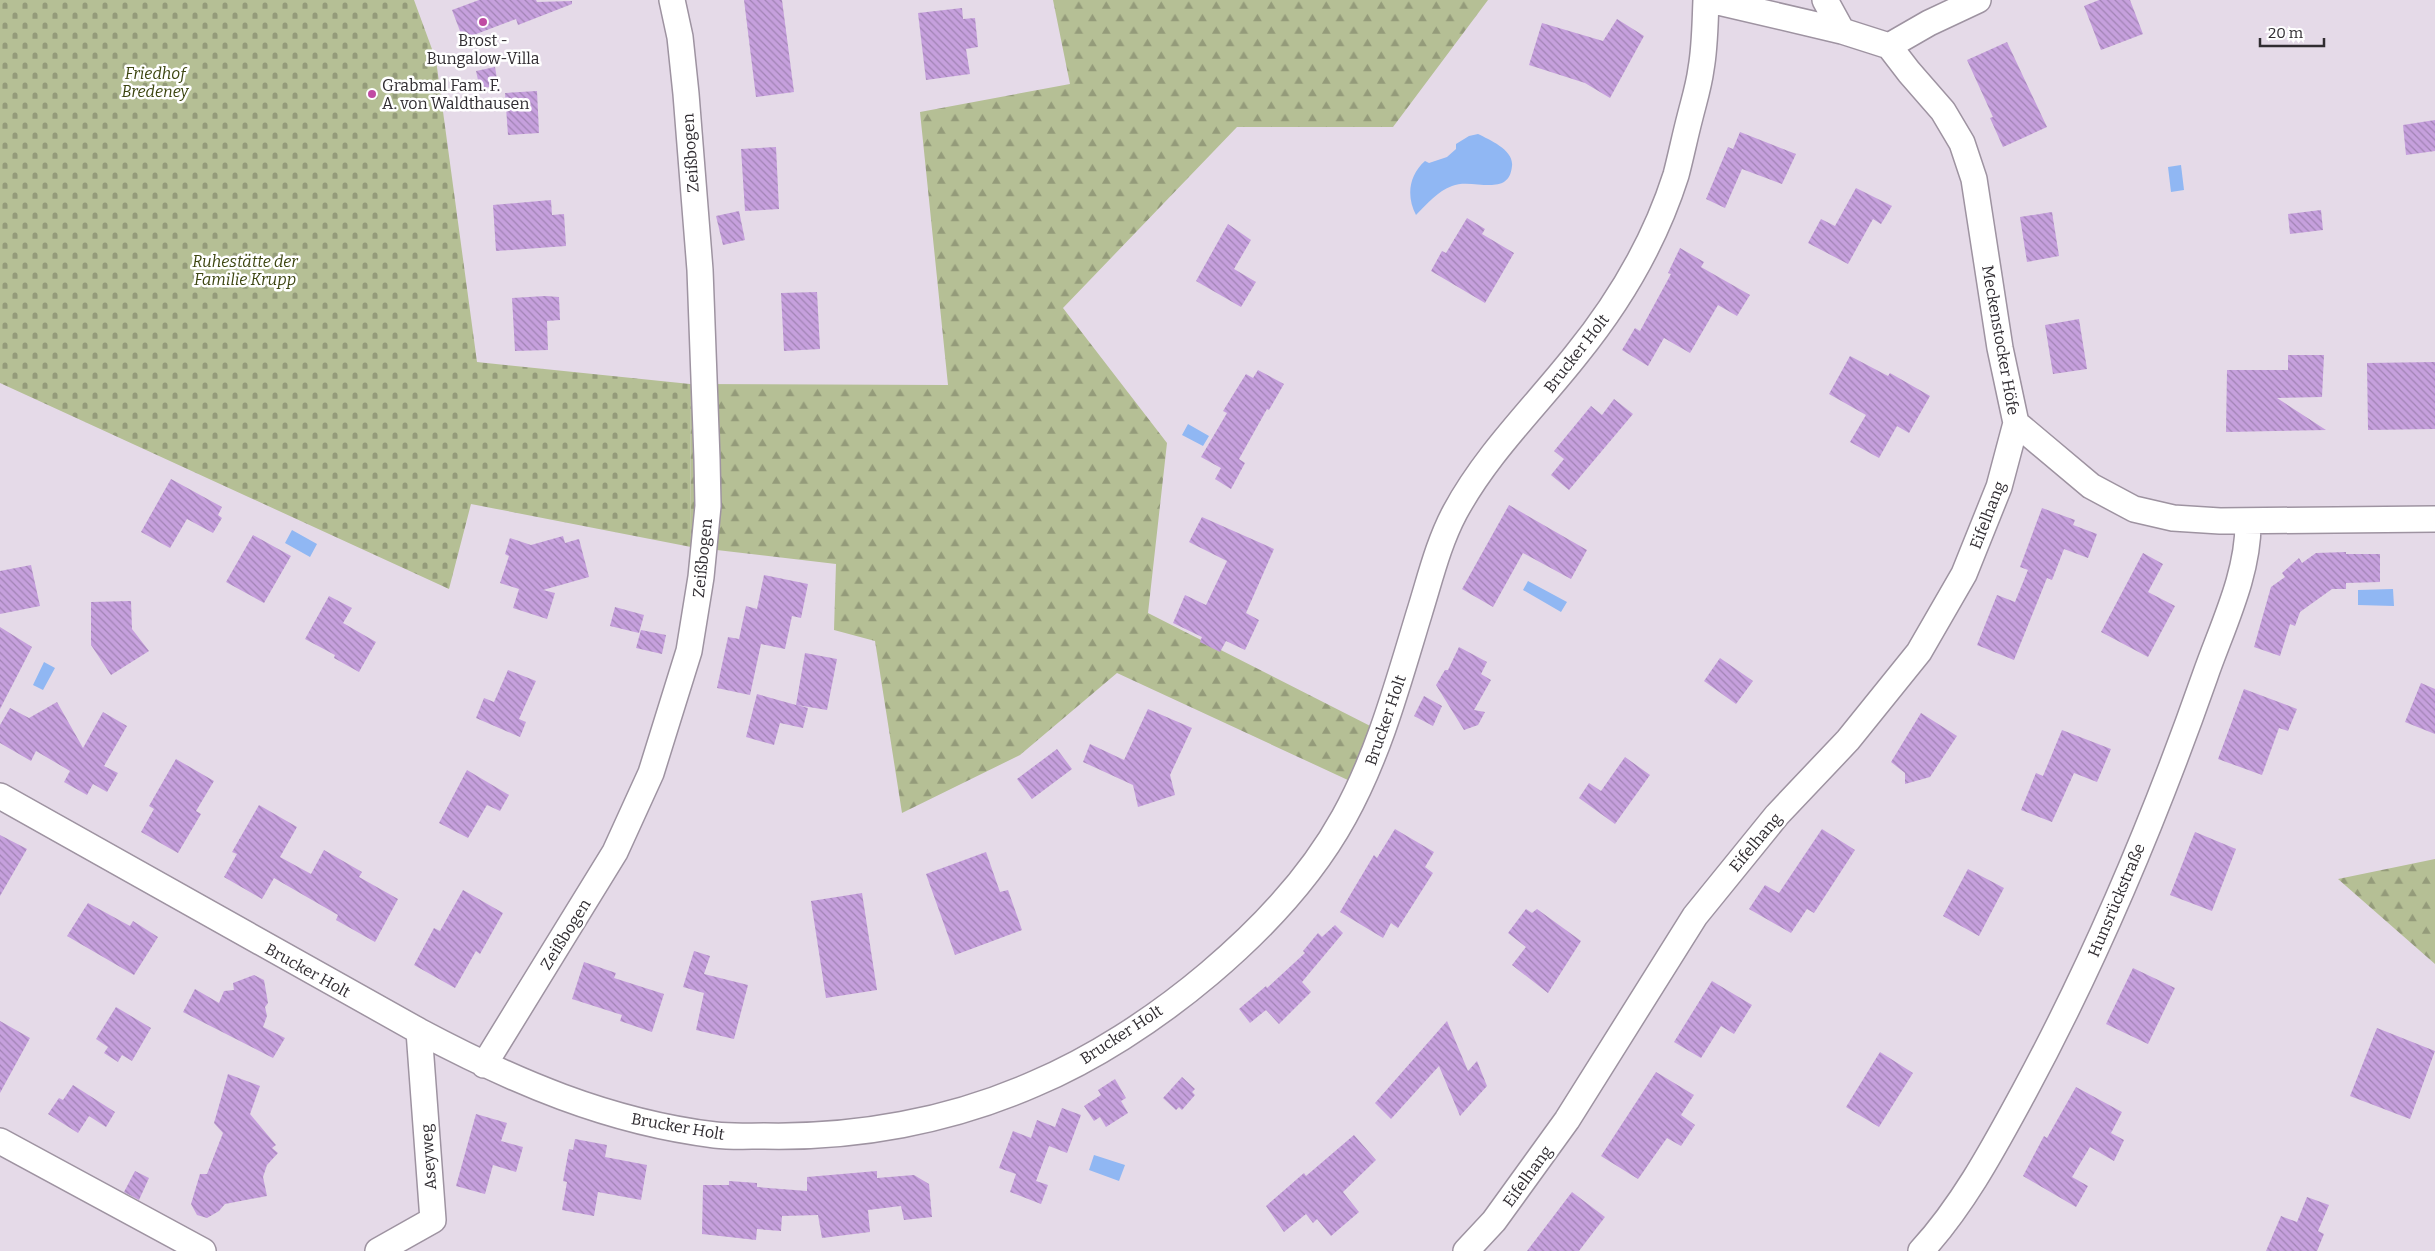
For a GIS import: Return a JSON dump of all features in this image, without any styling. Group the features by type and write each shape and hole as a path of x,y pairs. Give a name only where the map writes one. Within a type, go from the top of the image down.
{"street":[{"name":"Zeißbogen","path":"484,1065 615,852 651,773 689,651 701,577 708,506 707,459 700,270 686,94 680,37 672,0"},
{"name":"Brucker Holt","path":"0,796 419,1031 484,1065 587,1108 718,1136 806,1136 878,1129 970,1108 1036,1084 1104,1048 1142,1023 1238,949 1275,912 1307,874 1343,820 1372,761 1441,544 1470,485 1489,458 1599,325 1641,256 1676,174 1702,67 1706,0"},
{"path":"1710,0 1842,31 1889,46 1929,23 1978,0"},
{"path":"1825,0 1842,31"},
{"name":"Meckenstocker Höfe","path":"1889,46 1943,111 1962,144 1974,179 2000,348 2016,423 2091,486 2134,509 2173,518 2248,521 2435,519"},
{"name":"Eifelhang","path":"1466,1251 1494,1221 1567,1120 1695,916 1777,815 1848,740 1919,652 1964,574 1999,487 2016,423"},
{"name":"Hunsrückstraße","path":"1921,1251 1959,1203 1999,1137 2045,1054 2105,927 2160,797 2236,588 2248,541 2248,521"},
{"name":"Aseyweg","path":"378,1251 433,1220 419,1031"},
{"path":"0,1140 203,1251"}],"green space":[{"name":"Friedhof Bredeney","path":"0,0 414,0 436,60 477,362 690,384 691,547 471,504 449,589 0,383"},
{"path":"1053,0 1488,0 1393,127 1237,127 1063,308 1167,443 1148,613 1386,734 1350,781 1117,673 1020,755 902,813 875,641 834,630 836,564 691,547 690,384 948,385 920,112 1070,84"},
{"path":"2435,859 2435,964 2338,879"}],"water":[{"path":"1478,134 1500,146 1509,155 1512,160 1512,166 1509,176 1504,182 1497,184 1460,184 1447,188 1437,194 1416,215 1410,193 1415,173 1425,161 1429,163 1447,157 1456,149 1456,144 1469,136"},
{"path":"2181,165 2184,190 2171,192 2168,167"},
{"path":"1188,424 1209,436 1203,446 1182,435"},
{"path":"292,530 317,544 310,557 285,543"},
{"path":"1528,581 1567,602 1561,612 1523,590"},
{"path":"2393,589 2394,606 2358,605 2358,590"},
{"path":"44,662 55,668 43,690 33,685"},
{"path":"1094,1155 1125,1165 1119,1181 1089,1170"}],"building":[{"name":"Brost - Bungalow-Villa","path":"479,0 572,1 572,4 518,25 516,19 463,39 452,10"},
{"path":"744,0 782,0 794,92 756,97"},
{"path":"2099,0 2130,0 2143,34 2101,50 2084,6"},
{"path":"962,8 963,19 975,18 978,47 966,49 970,74 926,80 918,13"},
{"path":"1617,19 1644,36 1610,98 1585,83 1529,65 1542,23 1603,41"},
{"path":"2007,42 2047,127 2003,147 1990,118 1993,117 1967,60"},
{"path":"495,67 498,85 480,89 476,71"},
{"path":"537,91 539,133 508,135 505,93"},
{"path":"2435,120 2435,151 2406,155 2403,125"},
{"path":"1740,132 1796,154 1782,184 1742,169 1725,208 1706,199 1728,147 1733,149"},
{"path":"776,147 779,209 745,211 741,149"},
{"path":"1856,188 1892,206 1881,224 1873,219 1848,264 1808,243 1821,219 1835,226"},
{"path":"551,200 552,215 564,214 566,246 496,251 493,205"},
{"path":"2321,210 2323,230 2290,234 2288,214"},
{"path":"739,211 745,240 723,245 716,216"},
{"path":"2052,212 2059,256 2027,262 2020,217"},
{"path":"1467,218 1485,229 1482,234 1514,253 1485,303 1431,271 1442,251 1446,253"},
{"path":"1228,224 1251,240 1234,269 1256,282 1241,307 1196,281"},
{"path":"1680,248 1704,262 1701,267 1750,295 1737,316 1718,305 1690,353 1664,338 1648,366 1622,350 1635,328 1640,331 1671,274 1668,273"},
{"path":"817,292 820,349 784,351 781,293"},
{"path":"559,297 560,320 547,321 548,350 515,351 512,298"},
{"path":"2079,319 2087,369 2053,374 2045,325"},
{"path":"2288,355 2324,355 2322,397 2277,398 2326,430 2226,432 2227,370 2288,370"},
{"path":"1850,356 1888,376 1890,373 1930,396 1909,433 1897,426 1879,458 1850,442 1866,415 1829,394"},
{"path":"2435,362 2435,429 2368,430 2367,363"},
{"path":"1258,370 1284,384 1269,410 1267,409 1239,459 1245,463 1231,489 1215,479 1221,468 1201,457 1227,413 1223,411 1246,374 1253,378"},
{"path":"1614,399 1633,414 1569,490 1551,475 1564,459 1554,451 1591,406 1602,415"},
{"path":"171,479 222,507 218,515 222,518 213,533 187,519 170,548 141,532"},
{"path":"1509,505 1587,550 1571,579 1523,553 1493,607 1462,589"},
{"path":"2042,508 2075,520 2073,525 2097,534 2088,558 2064,549 2052,580 2047,578 2014,660 1977,645 1997,595 2015,602 2028,570 2020,567"},
{"path":"1202,517 1274,549 1246,613 1259,620 1245,650 1226,641 1220,652 1200,642 1202,637 1173,623 1185,595 1206,605 1227,561 1189,542"},
{"path":"253,535 291,556 264,603 226,582"},
{"path":"563,536 565,543 579,539 589,577 543,590 555,593 547,619 513,608 519,589 500,583 509,556 505,554 510,538 531,545"},
{"path":"2346,552 2346,554 2380,554 2380,582 2346,583 2346,589 2332,589 2300,612 2295,626 2290,624 2280,656 2254,647 2271,587 2285,577 2282,573 2299,558 2302,563 2316,553"},
{"path":"2143,553 2163,564 2148,592 2175,606 2148,657 2101,632"},
{"path":"31,565 40,606 0,614 0,571"},
{"path":"764,575 808,584 801,618 792,616 785,649 761,644 750,695 717,688 728,637 739,639 746,606 757,609"},
{"path":"329,596 352,608 343,623 376,642 359,672 334,658 335,655 305,639"},
{"path":"131,601 132,629 149,651 111,675 91,645 91,602"},
{"path":"615,607 644,615 639,633 610,626"},
{"path":"0,627 32,647 0,709"},
{"path":"641,630 666,635 662,654 636,648"},
{"path":"1459,647 1487,662 1481,674 1491,680 1474,710 1485,712 1478,725 1464,730 1436,685 1445,670 1448,670"},
{"path":"805,653 837,659 827,710 797,705 808,708 803,728 780,723 774,745 746,737 757,694 796,705"},
{"path":"1720,658 1753,681 1736,704 1704,681"},
{"path":"508,670 536,681 519,719 526,722 520,737 476,718 484,698 494,702"},
{"path":"2421,683 2435,689 2435,734 2405,722"},
{"path":"2244,689 2297,709 2288,731 2279,728 2262,775 2218,759"},
{"path":"1424,696 1442,706 1433,726 1414,716"},
{"path":"57,702 83,748 103,712 127,726 104,766 118,773 107,792 93,784 87,795 64,782 70,771 36,751 31,761 0,743 0,725 10,708 29,718"},
{"path":"1148,709 1192,728 1170,775 1175,795 1138,807 1133,785 1083,762 1090,744 1124,760"},
{"path":"1921,713 1957,736 1930,777 1905,784 1905,773 1891,762"},
{"path":"2062,730 2111,749 2097,782 2074,773 2052,822 2021,810 2036,773 2043,776"},
{"path":"1057,749 1072,769 1032,799 1017,779"},
{"path":"1625,757 1650,775 1615,824 1579,798 1589,783 1601,791"},
{"path":"176,759 214,781 196,811 201,814 178,853 141,832 154,809 149,806"},
{"path":"467,770 509,795 500,811 487,805 468,838 439,823"},
{"path":"259,805 297,827 280,857 311,874 324,850 362,872 359,877 398,899 375,942 336,920 338,915 274,878 262,899 224,877 237,854 232,852"},
{"path":"1395,829 1434,852 1425,867 1433,873 1398,928 1391,923 1383,938 1340,912 1374,855 1377,858"},
{"path":"1822,829 1855,850 1814,913 1807,909 1791,933 1749,909 1765,885 1779,893"},
{"path":"2195,832 2236,849 2212,911 2170,895"},
{"path":"0,835 27,849 0,896"},
{"path":"986,852 1000,892 1008,890 1022,930 955,955 926,874"},
{"path":"1968,869 2004,888 1979,936 1943,916"},
{"path":"463,890 503,913 480,954 476,951 455,988 414,965 434,928 440,931"},
{"path":"862,893 877,990 826,998 811,901"},
{"path":"88,903 130,926 133,921 158,937 134,975 67,936"},
{"path":"1526,909 1532,913 1537,909 1581,941 1548,993 1512,965 1526,947 1508,933"},
{"path":"1335,925 1343,933 1302,982 1311,992 1279,1024 1266,1010 1250,1023 1239,1009 1266,986 1267,988 1305,953 1303,951 1318,933 1322,937"},
{"path":"694,951 710,956 704,974 748,985 734,1039 696,1030 704,993 683,987"},
{"path":"584,962 616,973 614,978 664,994 652,1032 620,1021 622,1015 572,999"},
{"path":"2133,968 2175,988 2148,1044 2106,1024"},
{"path":"254,975 264,980 268,1003 265,1007 267,1016 263,1027 285,1038 273,1058 183,1012 195,989 219,1003 224,991 234,990 233,983"},
{"path":"1712,981 1752,1005 1734,1034 1721,1026 1701,1058 1674,1042"},
{"path":"116,1007 151,1028 132,1061 122,1055 118,1062 104,1053 108,1047 96,1039"},
{"path":"0,1021 30,1038 0,1093"},
{"path":"1447,1021 1468,1071 1477,1061 1487,1086 1460,1116 1439,1066 1391,1119 1375,1103"},
{"path":"2377,1028 2435,1051 2410,1119 2350,1096"},
{"path":"1880,1052 1913,1073 1879,1127 1846,1107"},
{"path":"1656,1072 1694,1095 1681,1115 1695,1125 1681,1146 1667,1138 1638,1179 1601,1156"},
{"path":"228,1074 260,1086 250,1114 276,1145 272,1148 278,1153 267,1165 263,1177 267,1196 225,1204 219,1211 207,1218 197,1215 191,1204 200,1174 207,1174 223,1133 214,1123"},
{"path":"1182,1077 1195,1089 1192,1092 1195,1095 1182,1110 1179,1107 1176,1110 1163,1098"},
{"path":"1115,1079 1126,1098 1121,1101 1128,1113 1106,1127 1100,1117 1094,1121 1084,1106 1101,1095 1098,1090"},
{"path":"73,1085 115,1112 106,1127 89,1116 78,1133 48,1114 59,1098 63,1100"},
{"path":"2076,1087 2122,1112 2111,1133 2124,1140 2114,1161 2090,1147 2072,1177 2088,1186 2076,1207 2023,1176 2044,1136 2047,1138"},
{"path":"1062,1108 1081,1115 1067,1153 1049,1146 1036,1181 1048,1185 1041,1204 1010,1192 1016,1174 999,1168 1013,1131 1031,1138 1037,1120 1055,1127"},
{"path":"476,1114 507,1123 501,1141 523,1147 516,1172 493,1165 485,1194 456,1186"},
{"path":"1354,1135 1376,1160 1343,1192 1359,1212 1331,1236 1317,1219 1313,1223 1306,1214 1284,1232 1266,1206 1304,1173 1306,1176"},
{"path":"575,1139 607,1145 605,1157 647,1165 641,1200 598,1192 594,1216 562,1210 567,1182 563,1181 569,1149 573,1150"},
{"path":"135,1171 149,1178 139,1200 124,1192"},
{"path":"877,1171 877,1178 914,1175 929,1184 932,1217 904,1220 901,1206 868,1210 870,1232 822,1238 818,1215 782,1216 781,1231 757,1229 756,1240 702,1234 703,1185 729,1185 729,1181 757,1183 757,1187 807,1191 807,1177"},
{"path":"1572,1192 1605,1217 1579,1251 1527,1251"},
{"path":"2307,1197 2329,1205 2318,1231 2324,1234 2317,1251 2266,1251 2281,1216 2297,1222"}],"place":[{"name":"Brost - Bungalow-Villa","path":"483,22"},
{"name":"Grabmal Fam. F. A. von Waldthausen","path":"372,94"}],"park label":[{"name":"Ruhestätte der Familie Krupp","path":"245,270"}]}
